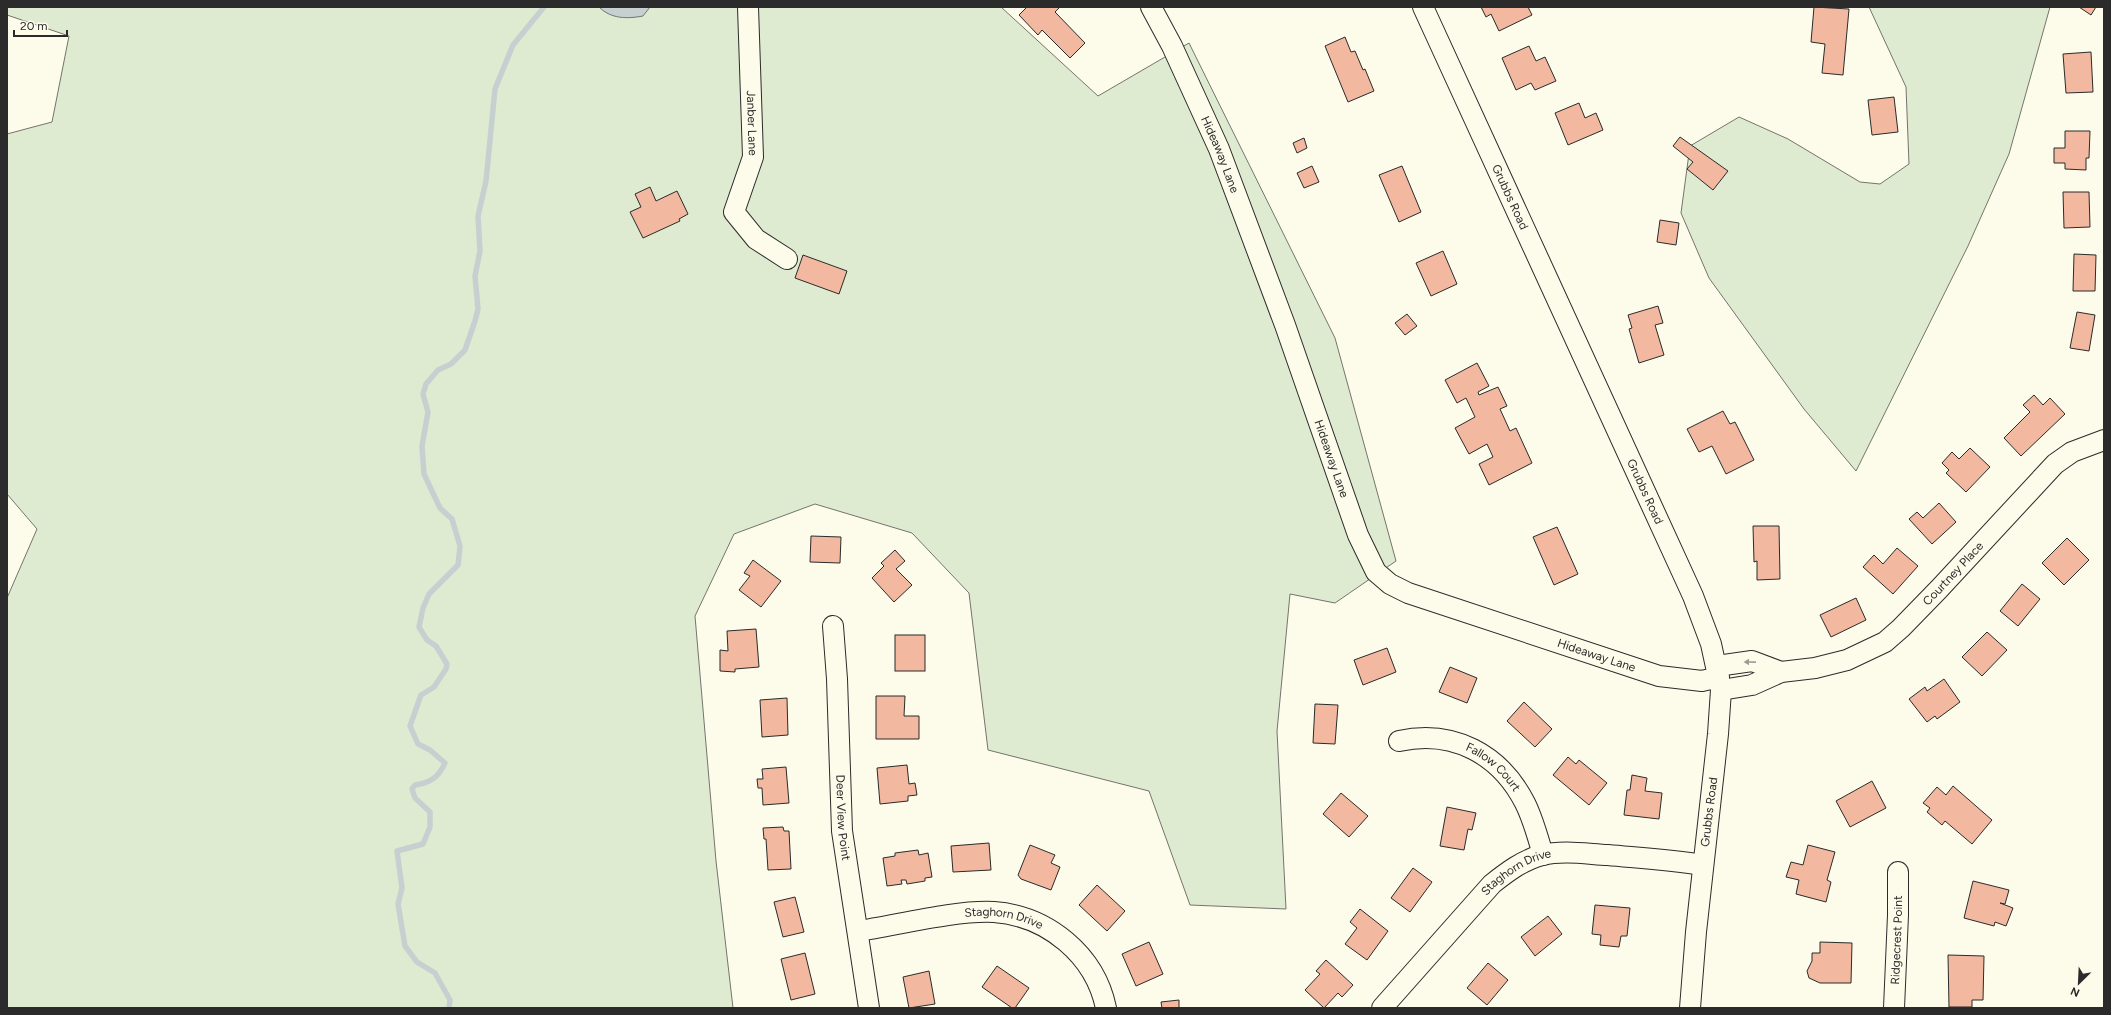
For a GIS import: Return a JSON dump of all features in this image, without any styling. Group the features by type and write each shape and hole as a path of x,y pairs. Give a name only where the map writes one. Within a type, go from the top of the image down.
{"street":[{"name":"Janber Lane","path":"748,7 753,157 734,212 756,239 786,259"},
{"name":"Hideaway Lane","path":"1151,7 1172,46 1219,149 1285,325 1358,535 1376,572 1390,584 1408,593 1659,676 1702,680 1719,678"},
{"name":"Grubbs Road","path":"1423,7 1690,588 1711,644 1719,678 1718,734 1703,865 1690,1008"},
{"name":"Courtney Place","path":"1719,678 1752,685 1781,672 1815,668 1847,660 1885,642 1940,589 2055,464 2072,452 2104,440"},
{"name":"Deer View Point","path":"834,626 842,831 848,883 858,931 869,1008"},
{"name":"Fallow Court","path":"1399,741 1428,737 1449,740 1474,750 1491,761 1515,786 1525,803 1543,855"},
{"name":"Staghorn Drive","path":"1382,1008 1492,884 1519,864 1543,855 1568,852 1674,861 1703,865"},
{"name":"Ridgecrest Point","path":"1894,1008 1898,916 1898,872"},
{"name":"Staghorn Drive","path":"858,931 943,917 982,913 1006,914 1033,922 1054,933 1083,957 1097,982 1106,1008"}],"green space":[{"path":"7,7 1001,7 1098,96 1189,43 1335,338 1396,561 1335,603 1290,594 1277,731 1286,909 1190,905 1149,791 988,750 969,593 912,533 815,504 734,534 695,616 716,861 733,1008 7,1008 7,598 37,529 7,494 7,134 52,122 69,36 7,15"},
{"path":"1869,7 2050,7 2009,154 1968,246 1856,471 1804,409 1709,278 1681,213 1690,146 1739,117 1788,139 1860,182 1880,184 1909,164 1906,87"}],"shaded area":[{"path":"599,7 650,7 643,16 625,18 609,14"}],"building":[{"path":"1027,7 1060,7 1055,12 1085,43 1070,58 1042,30 1038,35 1019,15"},
{"path":"1481,7 1528,7 1532,15 1499,31 1491,14 1486,17"},
{"path":"1814,7 1849,9 1843,75 1822,73 1825,44 1811,42"},
{"path":"2079,7 2096,7 2091,15"},
{"path":"1345,37 1351,52 1355,51 1363,70 1365,69 1374,91 1348,102 1325,46"},
{"path":"1529,46 1536,61 1545,57 1556,81 1535,90 1531,83 1516,90 1502,58"},
{"path":"2091,52 2093,92 2066,93 2063,54"},
{"path":"1894,97 1898,132 1872,135 1868,100"},
{"path":"1579,103 1585,118 1596,113 1603,130 1568,145 1555,113"},
{"path":"2065,131 2090,131 2089,158 2086,158 2086,170 2065,169 2065,163 2054,163 2054,148 2065,148"},
{"path":"1680,137 1728,171 1713,190 1687,169 1693,162 1673,146"},
{"path":"1304,138 1307,148 1297,153 1293,143"},
{"path":"1312,166 1319,182 1304,188 1297,173"},
{"path":"1402,166 1421,212 1399,222 1379,175"},
{"path":"650,187 656,201 677,191 688,214 679,219 680,221 643,238 630,212 641,207 635,194"},
{"path":"2063,192 2089,192 2090,227 2064,228"},
{"path":"1660,220 1679,223 1676,245 1657,242"},
{"path":"1443,251 1457,284 1431,296 1416,263"},
{"path":"2074,254 2096,255 2095,291 2073,291"},
{"path":"803,255 847,271 839,294 795,278"},
{"path":"1658,306 1663,323 1655,325 1664,355 1639,363 1629,329 1632,328 1628,315"},
{"path":"2077,312 2095,315 2089,351 2070,348"},
{"path":"1407,314 1417,326 1405,335 1395,323"},
{"path":"1477,363 1489,386 1478,392 1479,395 1498,387 1507,406 1500,409 1510,431 1516,428 1532,463 1489,485 1479,464 1493,457 1487,444 1469,454 1455,428 1475,417 1466,398 1457,403 1445,380"},
{"path":"2034,395 2043,405 2050,398 2065,414 2021,456 2004,438 2030,412 2023,405"},
{"path":"1723,411 1730,424 1735,422 1754,460 1726,474 1712,446 1699,452 1687,429"},
{"path":"1970,448 1990,467 1966,492 1946,473 1949,470 1942,463 1952,452 1959,459"},
{"path":"1939,503 1956,522 1932,544 1909,519 1917,512 1923,518"},
{"path":"1753,526 1779,526 1780,579 1757,580 1757,561 1754,562"},
{"path":"1557,527 1578,574 1554,585 1533,537"},
{"path":"811,536 841,537 840,563 810,562"},
{"path":"2067,538 2089,560 2064,585 2042,563"},
{"path":"1897,548 1918,566 1893,594 1863,567 1874,555 1883,564"},
{"path":"895,550 905,561 896,569 912,585 894,602 872,578 884,566 881,563"},
{"path":"753,560 781,581 761,607 739,590 750,576 744,573"},
{"path":"2022,584 2040,599 2018,626 2000,611"},
{"path":"1856,598 1866,620 1831,637 1820,615"},
{"path":"756,629 759,667 735,669 735,672 720,671 720,650 728,651 727,631"},
{"path":"1987,632 2007,650 1982,676 1962,657"},
{"path":"895,635 925,635 925,671 895,671"},
{"path":"1387,648 1396,672 1363,685 1354,660"},
{"path":"1450,667 1477,678 1467,703 1439,692"},
{"path":"1944,679 1960,702 1937,719 1935,716 1927,722 1909,699 1925,687 1927,691"},
{"path":"876,696 905,696 904,716 919,716 919,739 876,739"},
{"path":"787,698 788,735 762,737 760,700"},
{"path":"1524,702 1552,729 1535,747 1507,721"},
{"path":"1315,704 1338,705 1335,744 1313,743"},
{"path":"1568,757 1576,764 1579,760 1607,783 1589,805 1553,775"},
{"path":"907,765 909,784 915,783 917,795 908,796 908,801 880,804 877,768"},
{"path":"786,767 789,803 763,805 762,788 758,788 757,779 763,779 762,769"},
{"path":"1632,775 1647,778 1645,791 1662,793 1659,819 1624,815 1627,790 1630,790"},
{"path":"1872,781 1886,808 1850,827 1836,801"},
{"path":"1953,786 1992,820 1972,844 1945,821 1942,825 1927,812 1930,808 1923,803 1937,787 1946,795"},
{"path":"1341,793 1368,816 1349,837 1323,814"},
{"path":"1447,807 1476,813 1472,830 1468,829 1464,850 1440,846"},
{"path":"783,827 784,831 789,831 791,869 768,870 766,839 764,839 763,828"},
{"path":"989,843 991,870 953,872 951,846"},
{"path":"1030,845 1055,855 1051,863 1060,867 1051,890 1021,879 1018,875"},
{"path":"1808,845 1835,852 1827,880 1831,882 1826,902 1796,894 1799,880 1786,877 1791,862 1803,865"},
{"path":"918,850 919,855 928,853 932,877 925,878 925,881 907,884 906,880 901,880 902,884 887,886 883,858 895,856 895,853"},
{"path":"1413,868 1432,882 1410,912 1391,898"},
{"path":"1973,881 2009,890 2005,904 2000,903 2013,908 2006,926 1995,922 1994,926 1964,918"},
{"path":"1097,885 1125,911 1107,931 1079,905"},
{"path":"795,897 804,932 783,937 774,902"},
{"path":"1595,905 1630,908 1627,936 1621,936 1619,947 1600,945 1601,935 1592,934"},
{"path":"1360,909 1388,931 1367,960 1345,944 1357,928 1350,922"},
{"path":"1548,916 1562,934 1535,956 1521,937"},
{"path":"1149,942 1163,974 1136,986 1122,954"},
{"path":"1820,942 1852,943 1851,983 1820,983 1809,978 1807,971 1812,961 1812,953 1820,953"},
{"path":"805,953 815,994 791,1000 781,959"},
{"path":"1948,955 1984,956 1983,1000 1972,1000 1972,1007 1949,1007"},
{"path":"1326,960 1353,985 1342,997 1338,993 1324,1008 1305,990 1320,974 1316,971"},
{"path":"1488,963 1508,980 1487,1005 1467,988"},
{"path":"997,966 1029,988 1015,1008 1012,1008 982,987"},
{"path":"929,971 935,1004 909,1008 903,977"},
{"path":"1179,1000 1179,1008 1162,1008 1161,1002"}],"waterway":[{"path":"449,1008 450,1000 435,973 417,962 405,946 398,904 402,888 397,851 423,844 430,827 430,812 415,798 412,789 415,785 430,781 437,776 445,763 430,750 418,744 410,726 421,695 434,687 446,669 447,664 436,646 427,640 419,627 423,608 429,594 458,565 460,546 452,519 440,508 424,474 422,446 428,412 423,394 426,384 438,370 451,364 465,350 475,321 478,309 475,276 480,251 478,216 486,181 495,89 513,45 544,7"}]}
